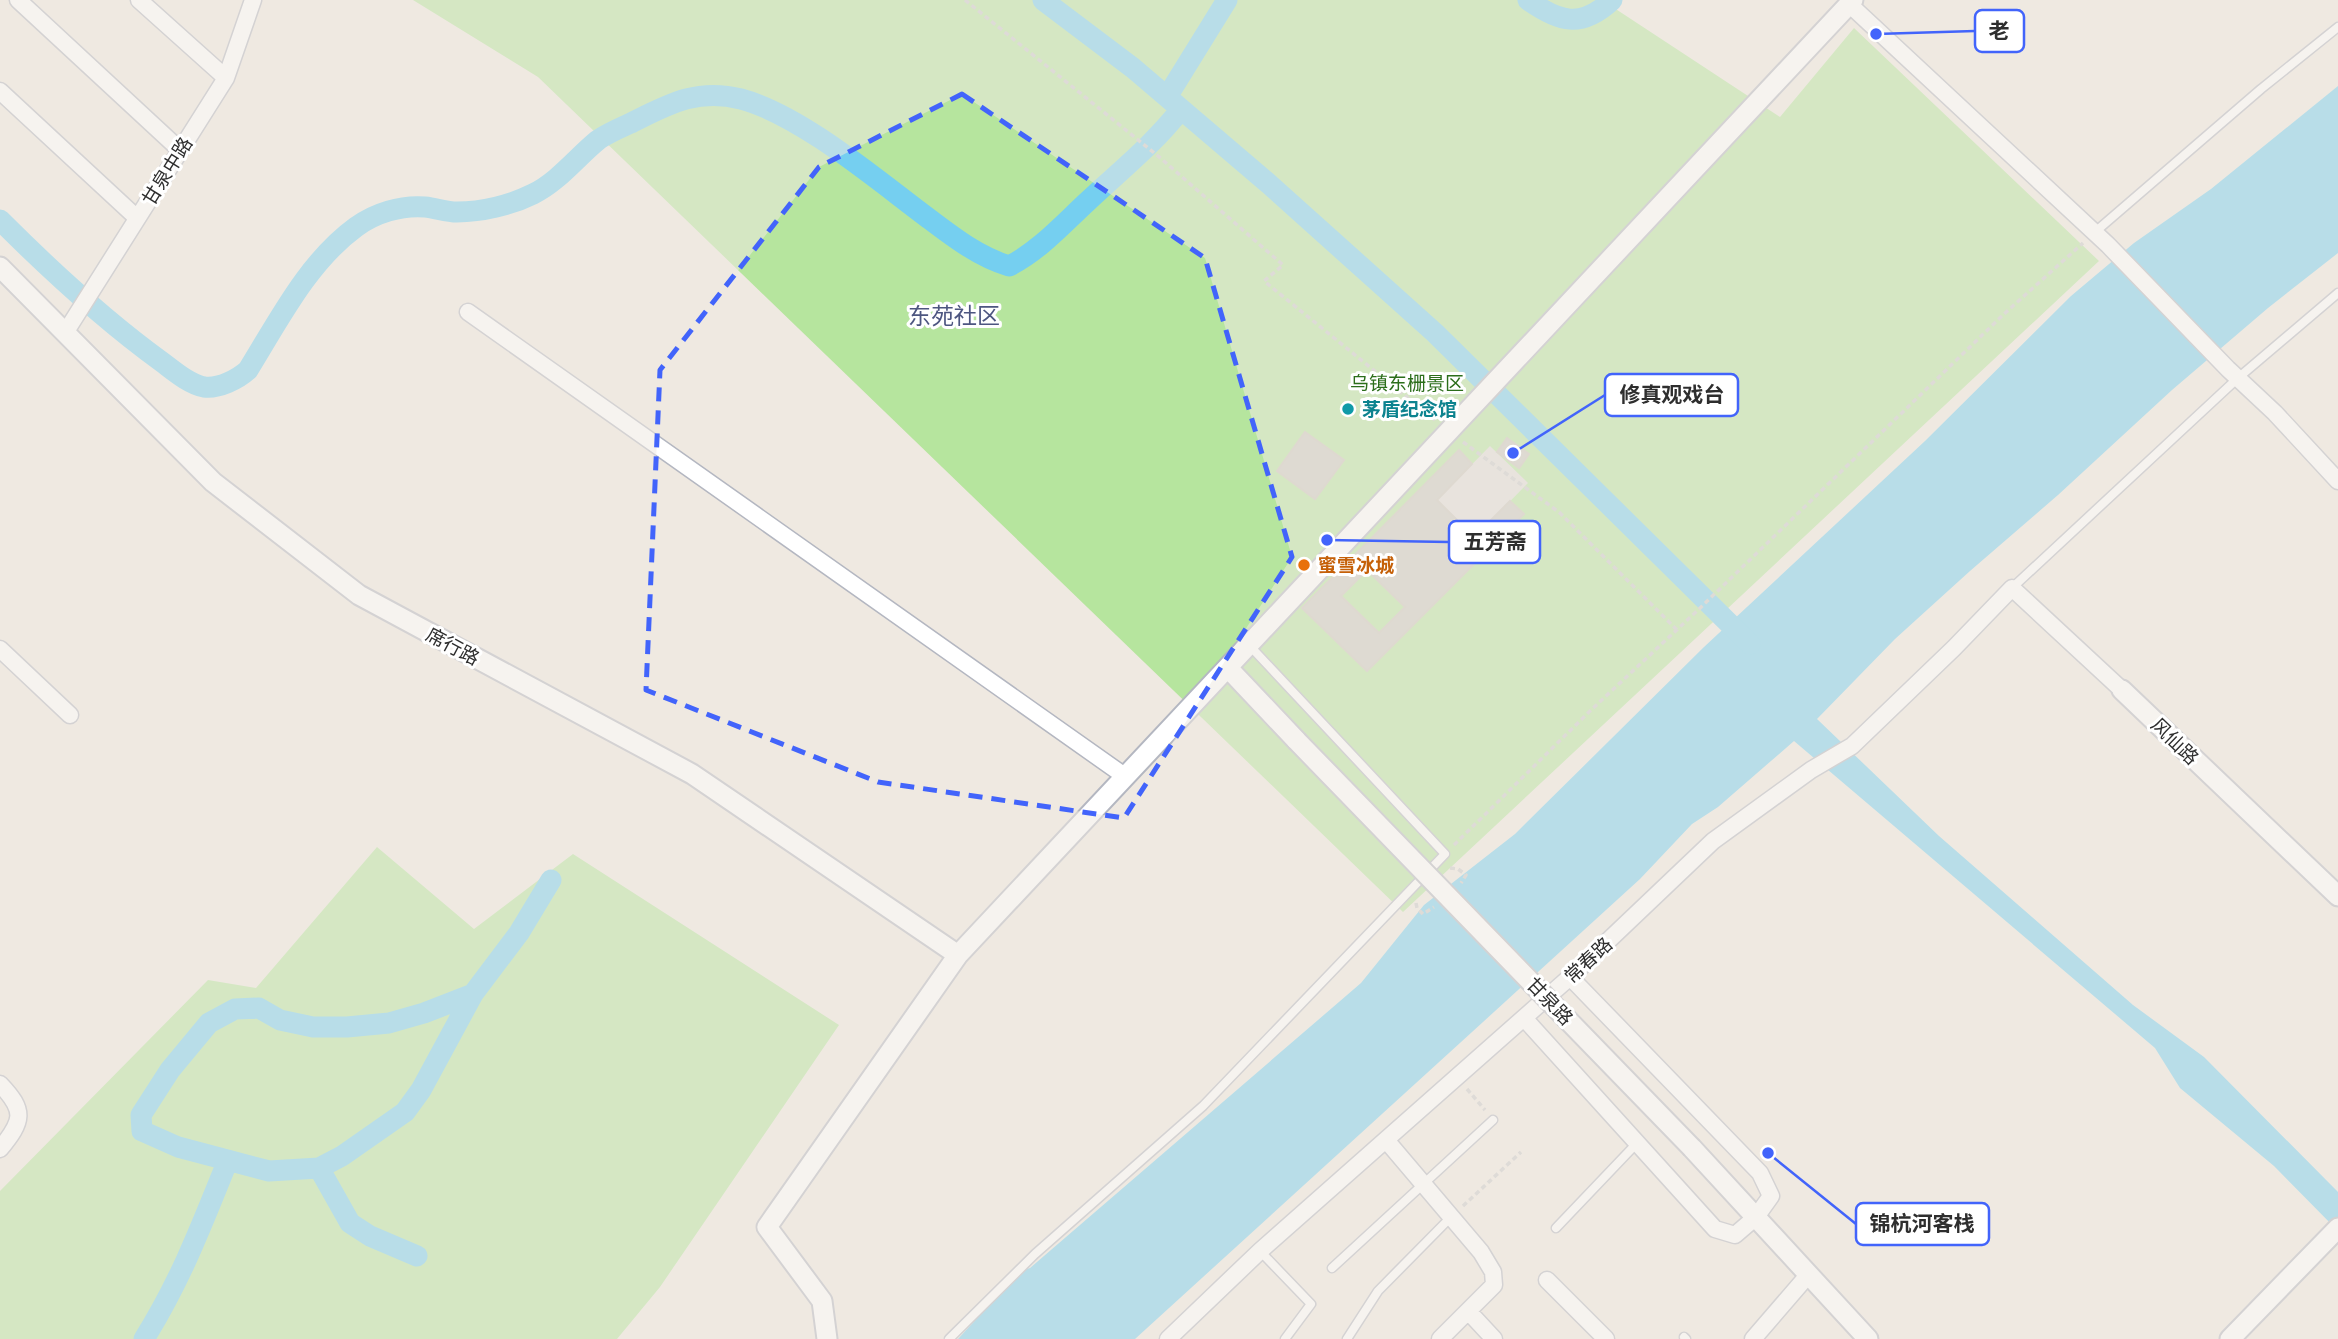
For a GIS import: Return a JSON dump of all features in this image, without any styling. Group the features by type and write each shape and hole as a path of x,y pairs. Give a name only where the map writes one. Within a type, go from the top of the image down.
{"street":[{"path":"18,0 180,150"},
{"path":"139,0 226,78"},
{"name":"甘泉中路","path":"70,325 226,78 253,0"},
{"path":"827,1339 822,1301 767,1227 958,956 1851,2 2095,232 2338,481"},
{"path":"0,91 137,218"},
{"name":"席行路","path":"0,267 70,325 213,482 359,595 692,774 958,956"},
{"path":"468,312 1126,777"},
{"name":"风仙路","path":"2012,588 2338,896"},
{"name":"常春路","path":"1168,1339 1260,1251 1570,977 1713,841 1811,770 1852,746 2012,588"},
{"path":"0,649 70,715"},
{"name":"甘泉路","path":"1228,668 1692,1148 1868,1339"},
{"path":"1524,1018 1715,1229 1735,1235 1756,1217 1771,1196 1760,1173 1570,977"},
{"path":"0,1084 15,1100 19,1116 16,1130 0,1149"},
{"path":"1386,1140 1480,1252 1493,1272 1494,1284 1440,1339"},
{"path":"2230,1339 2334,1232"},
{"path":"1753,1339 1808,1274"},
{"path":"1547,1280 1606,1339"},
{"path":"1468,1311 1494,1339"}],"lane":[{"path":"2095,232 2261,89 2338,27"},
{"path":"2012,588 2233,373 2338,293"},
{"path":"949,1339 1035,1254 1203,1106 1445,854 1249,645"},
{"path":"1332,1268 1493,1120"},
{"path":"1556,1228 1637,1142"},
{"path":"1346,1339 1378,1291 1451,1217"},
{"path":"1260,1251 1311,1304 1285,1339"}],"path":[{"path":"965,0 1158,156 1283,265 1264,281 1449,432 1560,513 1677,630"},
{"path":"1445,854 1590,711 2004,314 2095,232"},
{"path":"1457,1077 1493,1120"},
{"path":"1451,1217 1521,1152"}],"highlighted area":[{"path":"962,94 1205,258 1292,557 1124,818 878,782 646,690 660,370 819,167"}],"green space":[{"name":"乌镇东栅景区","path":"413,0 1602,0 1780,117 1854,28 2099,261 1403,912 538,77"},
{"path":"377,847 474,929 573,854 839,1025 660,1287 617,1339 0,1339 0,1191 208,980 256,988"}],"shaded area":[{"path":"1490,446 1528,483 1475,537 1437,500"}],"water":[{"path":"2338,86 2338,253 2268,308 2172,390 1895,639 1817,719 1939,836 2133,1005 2204,1057 2338,1192 2338,1231 2274,1166 2180,1088 2155,1048 1794,741 1718,807 1692,824 1640,879 1135,1339 958,1339 1020,1271 1030,1268 1361,983 1424,905 1515,834 1704,647 1925,441 2071,296 2134,243 2211,189"}],"building":[{"path":"1305,432 1344,460 1315,499 1277,471"},
{"path":"1507,438 1529,454 1519,468 1497,452"},
{"path":"1459,450 1472,464 1437,500 1474,537 1510,501 1524,514 1367,671 1302,608","holes":["1367,570 1405,607 1379,633 1341,596"]}],"waterway":[{"path":"1043,0 1133,68 1269,184 1435,333 1750,644"},
{"path":"1167,97 1227,0"},
{"path":"1528,0 1550,13 1570,19 1590,15 1612,0"},
{"path":"0,220 58,276 119,329 182,377 198,385 210,387 228,383 248,370 309,274 339,241 363,222 407,207 467,212 515,201 551,183 602,137 684,100 711,95 725,96 764,107 788,119 838,150 957,239 977,252 1009,266 1050,236 1149,145 1181,109"},
{"path":"473,994 389,1023 347,1027 313,1027 280,1020 259,1008 235,1009 209,1023 170,1070 141,1115 142,1131 178,1147 269,1171 319,1168 342,1156 405,1112 421,1090 473,994 519,933 551,880"},
{"path":"144,1339 180,1273 228,1160"},
{"path":"319,1168 350,1223 370,1236 417,1256"}],"place":[{"name":"老","path":"1876,34"},
{"name":"茅盾纪念馆","path":"1348,409"},
{"name":"修真观戏台","path":"1513,453"},
{"name":"五芳斋","path":"1327,540"},
{"name":"蜜雪冰城","path":"1304,565"},
{"name":"锦杭河客栈","path":"1768,1153"}],"district":[{"name":"东苑社区","path":"954,316"}]}
